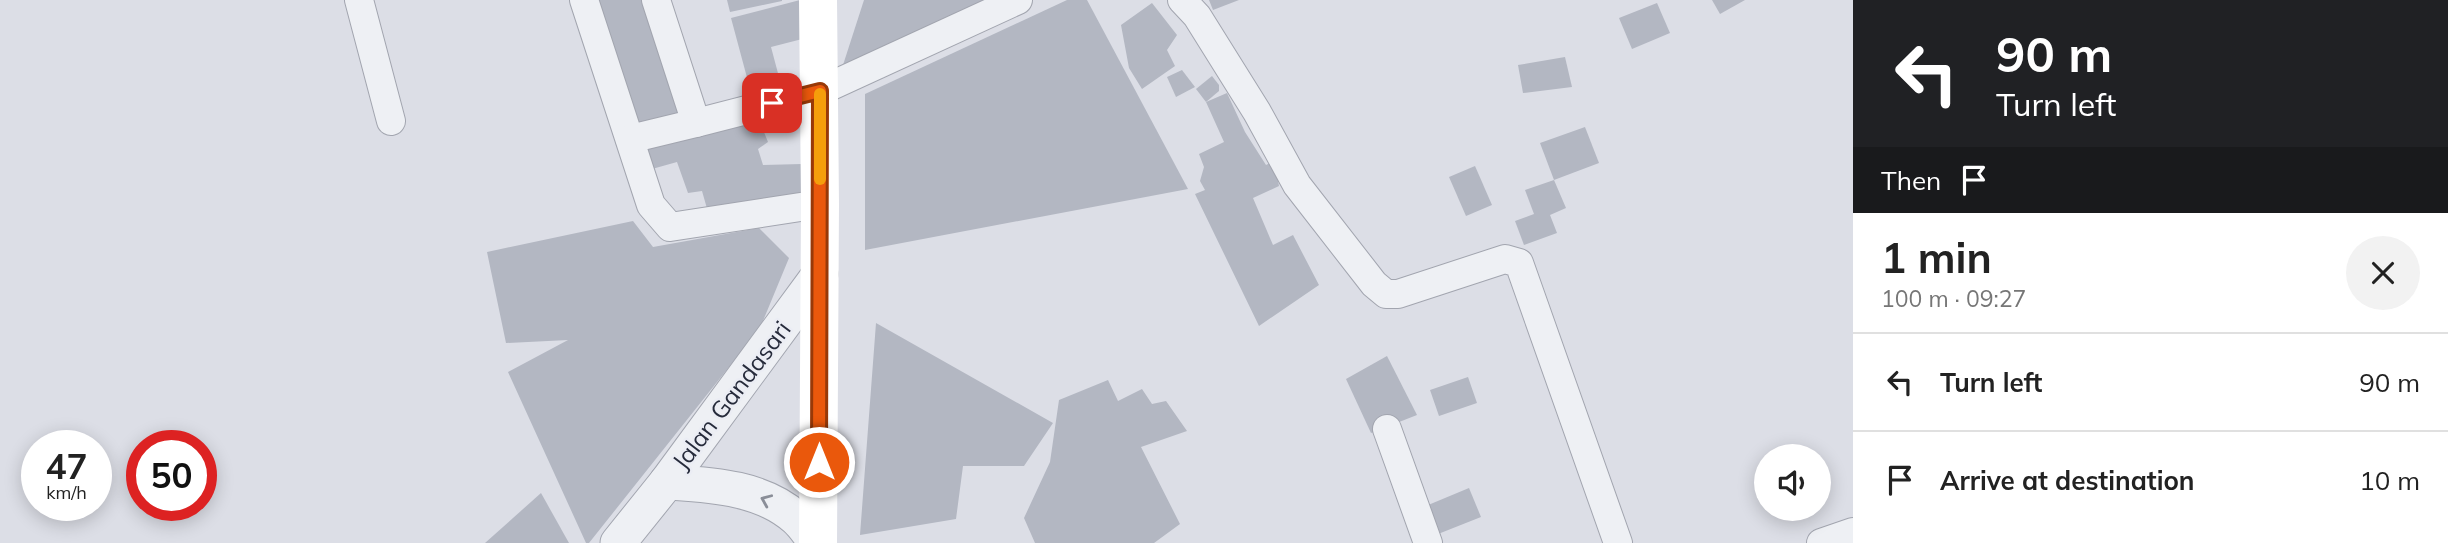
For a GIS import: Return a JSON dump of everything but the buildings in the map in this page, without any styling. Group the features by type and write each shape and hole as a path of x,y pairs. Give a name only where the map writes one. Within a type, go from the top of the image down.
{"main road":[{"path":"818,0 818,543"}],"street":[{"path":"359,0 391,121"},
{"path":"584,0 651,205 670,227 820,204"},
{"path":"656,0 696,123"},
{"path":"630,139 820,91 1018,0"},
{"path":"1182,0 1197,16 1244,91 1297,185 1374,284 1385,294 1398,294 1505,259 1519,263 1618,543"},
{"name":"Jalan Gandasari","path":"618,543 667,482 820,274"},
{"path":"1387,429 1428,543"},
{"name":"Jalan Gandasari","path":"667,482 735,489 773,502 797,519 818,543"},
{"path":"1821,543 1853,533"}],"slow traffic":[{"path":"820,94 820,179"}],"route":[{"path":"772,103 820,91 819,462"}]}
